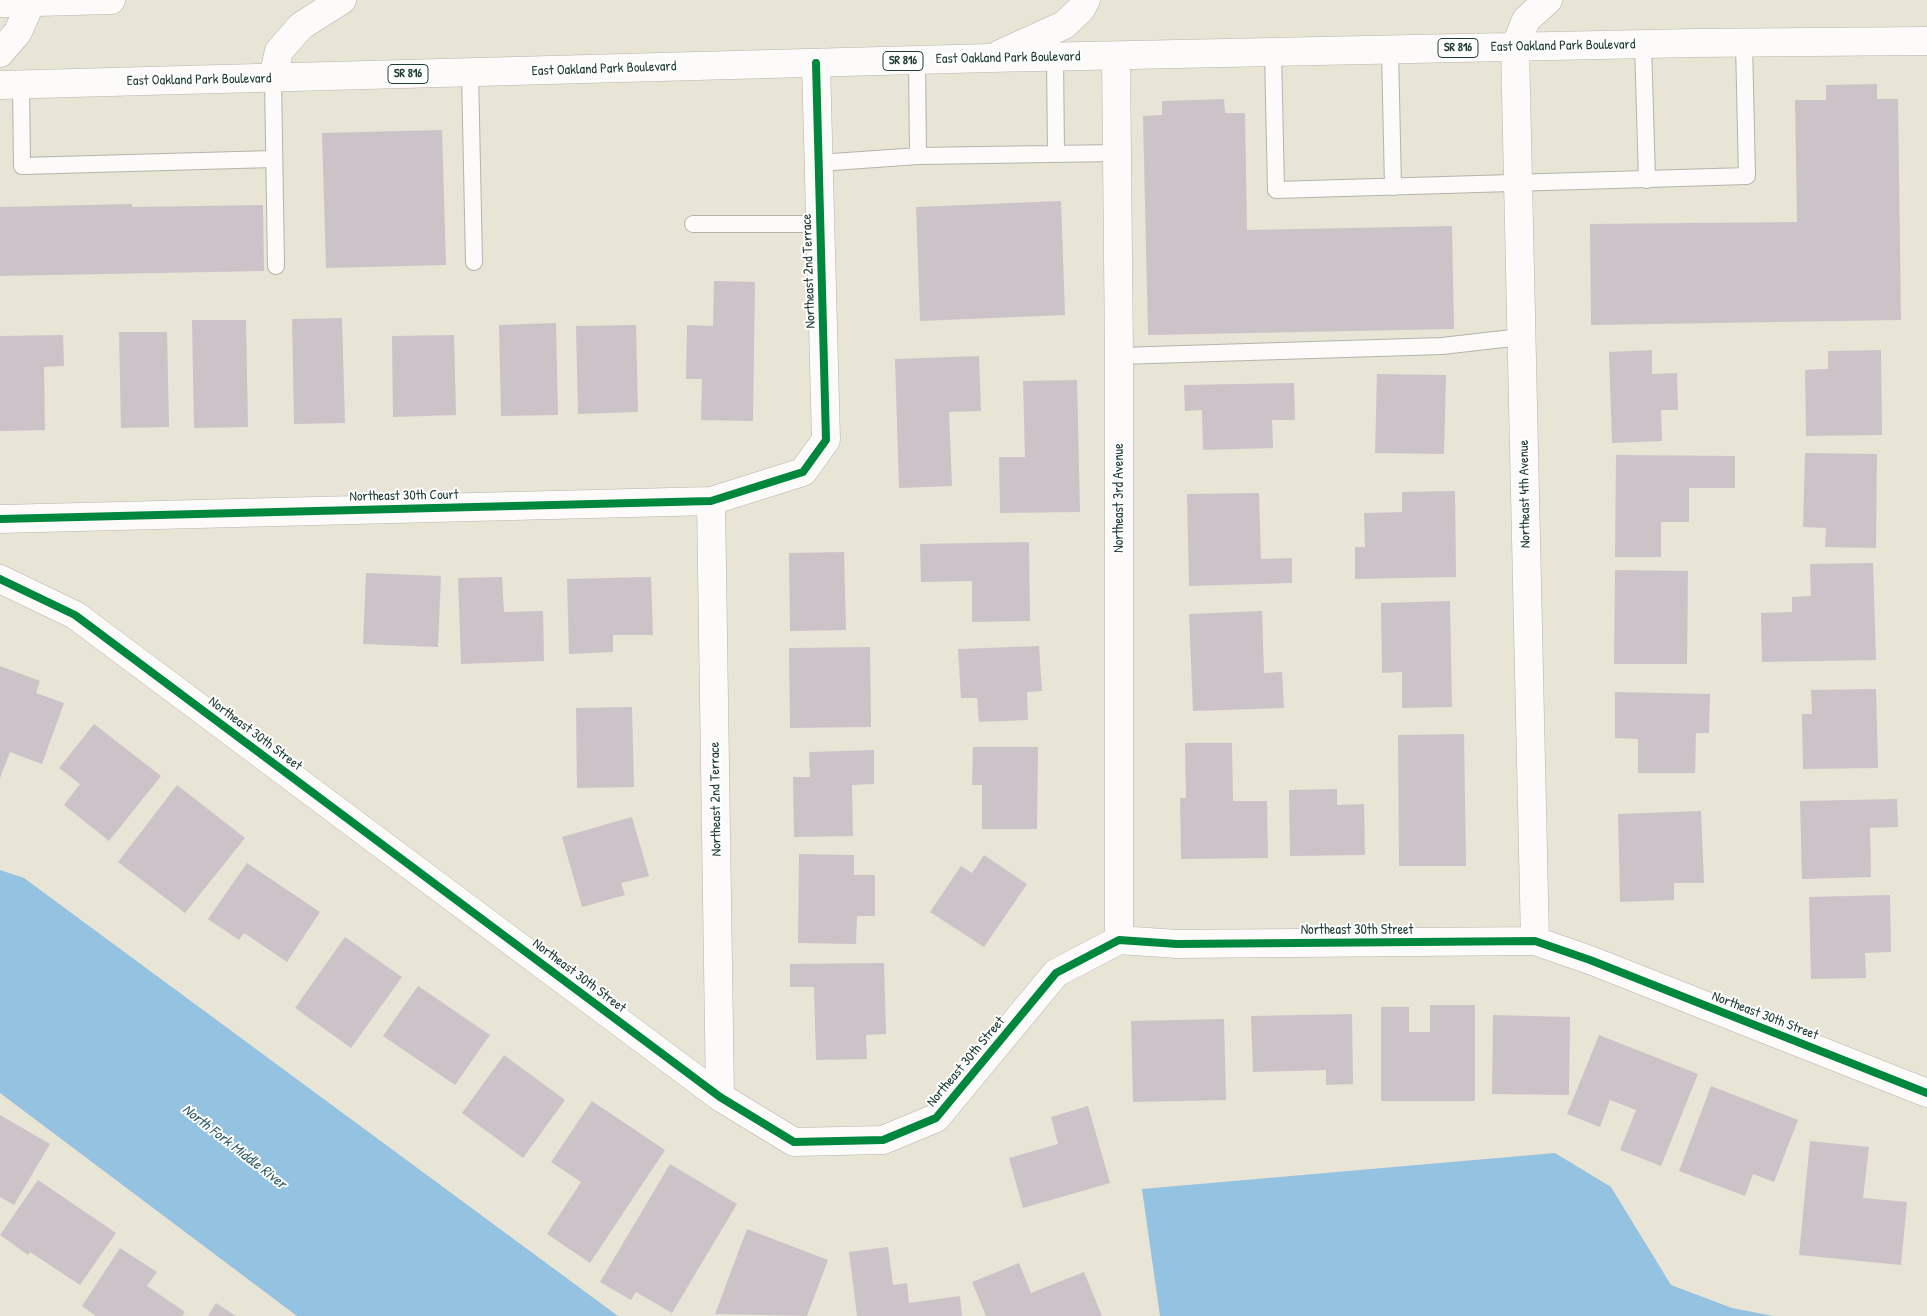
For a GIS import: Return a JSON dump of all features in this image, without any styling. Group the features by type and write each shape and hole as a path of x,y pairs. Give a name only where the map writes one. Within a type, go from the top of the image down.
{"street":[{"path":"0,3 111,0"},
{"path":"273,78 279,51 301,26 342,0"},
{"path":"990,58 1064,26 1081,9 1086,0"},
{"path":"1515,47 1526,20 1548,0"},
{"path":"0,52 18,32 31,1"},
{"name":"East Oakland Park Boulevard","path":"11,84 990,58 1744,42 1927,41"},
{"name":"Northeast 4th Avenue","path":"1515,47 1535,942"},
{"name":"Northeast 3rd Avenue","path":"1116,56 1119,356 1119,940"},
{"name":"Northeast 2nd Terrace","path":"803,472 826,440 816,63"},
{"name":"Northeast 30th Court","path":"0,519 711,501 803,472"},
{"name":"Northeast 2nd Terrace","path":"711,501 720,1097"},
{"name":"Northeast 30th Street","path":"0,579 75,615 720,1097 794,1142 883,1140 936,1118 1056,973 1119,940 1177,944 1535,942 1590,960 1927,1093"}],"lane":[{"path":"1273,52 1276,190 1747,176 1744,42"},
{"path":"1643,44 1647,180"},
{"path":"1390,50 1393,187"},
{"path":"1055,57 1056,154"},
{"path":"917,61 918,156"},
{"path":"470,72 474,262"},
{"path":"273,78 276,266"},
{"path":"11,84 22,166 273,159"},
{"path":"819,163 918,156 1117,153"},
{"path":"693,224 820,224"},
{"path":"1119,356 1442,346 1521,338"}],"water":[{"name":"North Fork Middle River","path":"0,870 24,878 618,1316 297,1316 0,1093"},
{"path":"1555,1153 1611,1187 1671,1285 1732,1308 1773,1316 1160,1316 1142,1189"}],"building":[{"path":"1877,84 1877,99 1898,99 1901,320 1591,325 1590,224 1797,222 1795,100 1826,100 1826,85"},
{"path":"1224,99 1225,113 1245,113 1247,230 1452,226 1454,329 1148,335 1143,116 1162,115 1162,101"},
{"path":"442,130 446,265 326,268 322,133"},
{"path":"1061,201 1065,315 920,321 916,207"},
{"path":"132,204 132,207 263,205 264,271 0,276 0,207"},
{"path":"714,281 755,282 753,421 701,420 702,379 686,379 687,325 713,326"},
{"path":"342,318 345,423 294,424 292,319"},
{"path":"192,320 246,320 248,427 194,428"},
{"path":"556,323 558,415 501,416 499,325"},
{"path":"636,325 638,412 578,414 576,326"},
{"path":"119,332 167,332 169,427 121,428"},
{"path":"63,335 64,366 44,367 45,430 0,431 0,336"},
{"path":"454,335 456,415 393,417 392,336"},
{"path":"1652,350 1652,374 1677,373 1678,410 1661,410 1662,441 1612,443 1609,352"},
{"path":"1881,350 1882,435 1806,436 1805,370 1828,369 1828,351"},
{"path":"979,356 981,411 949,412 952,486 899,488 895,359"},
{"path":"1377,374 1446,375 1444,454 1375,453"},
{"path":"1077,380 1080,512 1000,513 999,457 1025,457 1023,381"},
{"path":"1294,383 1295,420 1272,420 1273,448 1203,450 1202,410 1185,411 1184,385"},
{"path":"1805,453 1877,454 1876,548 1825,547 1826,528 1803,527"},
{"path":"1616,455 1735,456 1735,488 1689,488 1689,522 1661,522 1661,557 1615,557"},
{"path":"1455,491 1456,577 1355,579 1355,547 1365,547 1364,513 1402,512 1402,492"},
{"path":"1259,493 1261,559 1292,558 1292,583 1189,586 1187,494"},
{"path":"1029,542 1030,621 972,622 972,581 921,582 920,544"},
{"path":"844,552 846,630 790,631 789,553"},
{"path":"1873,563 1876,660 1762,662 1761,613 1792,612 1792,597 1811,596 1810,564"},
{"path":"1615,570 1688,571 1687,664 1614,664"},
{"path":"366,573 441,576 438,647 363,644"},
{"path":"502,577 504,612 543,611 544,661 461,664 458,578"},
{"path":"651,577 653,635 613,635 613,652 569,654 567,579"},
{"path":"1450,601 1452,707 1402,708 1402,672 1382,673 1381,603"},
{"path":"1262,611 1264,673 1282,672 1284,708 1193,711 1189,614"},
{"path":"1039,646 1042,691 1027,692 1028,720 979,722 977,698 961,698 958,649"},
{"path":"870,647 871,727 790,728 789,648"},
{"path":"0,666 40,681 36,693 64,703 42,764 10,752 0,778"},
{"path":"1876,689 1878,768 1803,769 1802,714 1812,714 1811,690"},
{"path":"1615,692 1710,694 1709,733 1696,733 1695,773 1638,773 1638,739 1615,738"},
{"path":"632,707 634,787 577,788 576,708"},
{"path":"94,724 161,776 109,841 64,805 80,784 59,768"},
{"path":"1464,734 1466,866 1399,866 1398,735"},
{"path":"1185,743 1232,743 1233,801 1267,801 1268,858 1181,859 1180,798 1186,798"},
{"path":"973,747 1038,747 1037,829 982,829 982,785 972,785"},
{"path":"874,750 874,784 852,785 853,836 794,837 793,777 810,777 809,752"},
{"path":"177,785 245,838 185,913 118,862"},
{"path":"1337,789 1337,805 1364,804 1365,855 1290,856 1289,790"},
{"path":"1897,799 1898,827 1870,828 1871,877 1802,879 1800,801"},
{"path":"1701,811 1704,883 1674,883 1674,900 1620,902 1618,814"},
{"path":"632,817 649,876 621,883 625,895 582,907 562,837"},
{"path":"799,854 854,855 854,875 875,875 875,916 857,916 856,944 798,943"},
{"path":"984,855 1027,884 984,947 930,912 961,866 972,873"},
{"path":"247,863 320,912 287,962 244,933 239,940 208,919"},
{"path":"1890,895 1891,952 1865,953 1866,978 1811,979 1809,897"},
{"path":"345,937 402,977 351,1048 295,1008"},
{"path":"884,963 886,1034 866,1035 867,1059 816,1060 814,987 790,987 790,964"},
{"path":"418,986 490,1035 455,1085 383,1036"},
{"path":"1430,1005 1475,1005 1475,1101 1381,1101 1381,1007 1409,1007 1409,1032 1430,1032"},
{"path":"1352,1014 1353,1084 1326,1085 1326,1070 1253,1072 1251,1016"},
{"path":"1493,1015 1570,1017 1569,1095 1492,1094"},
{"path":"1224,1019 1226,1100 1133,1102 1131,1021"},
{"path":"1599,1035 1698,1074 1661,1166 1620,1150 1636,1110 1610,1100 1600,1127 1567,1114"},
{"path":"504,1055 565,1100 523,1158 462,1113"},
{"path":"1711,1086 1798,1120 1774,1182 1753,1174 1745,1196 1679,1171"},
{"path":"592,1101 665,1150 590,1263 547,1234 581,1182 551,1162"},
{"path":"1088,1106 1110,1183 1023,1208 1009,1158 1058,1144 1051,1117"},
{"path":"0,1115 50,1144 14,1205 0,1197"},
{"path":"1810,1141 1869,1147 1863,1198 1907,1202 1901,1265 1799,1255"},
{"path":"670,1164 737,1204 672,1313 636,1292 631,1300 600,1282"},
{"path":"38,1180 116,1233 80,1285 30,1252 28,1255 0,1235"},
{"path":"747,1229 828,1260 807,1316 715,1314"},
{"path":"888,1247 893,1285 907,1283 909,1303 960,1296 962,1316 857,1316 849,1252"},
{"path":"120,1248 157,1272 147,1286 185,1312 182,1316 96,1316 82,1306"},
{"path":"1019,1263 1031,1293 1084,1272 1102,1316 986,1316 972,1282"},
{"path":"216,1303 236,1316 208,1316"}],"cycle path":[{"path":"0,519 711,501 803,472 826,440 816,63"},
{"path":"0,579 75,615 720,1097 794,1142 883,1140 936,1118 1056,973 1119,940 1177,944 1535,941 1590,960 1927,1093"}]}
